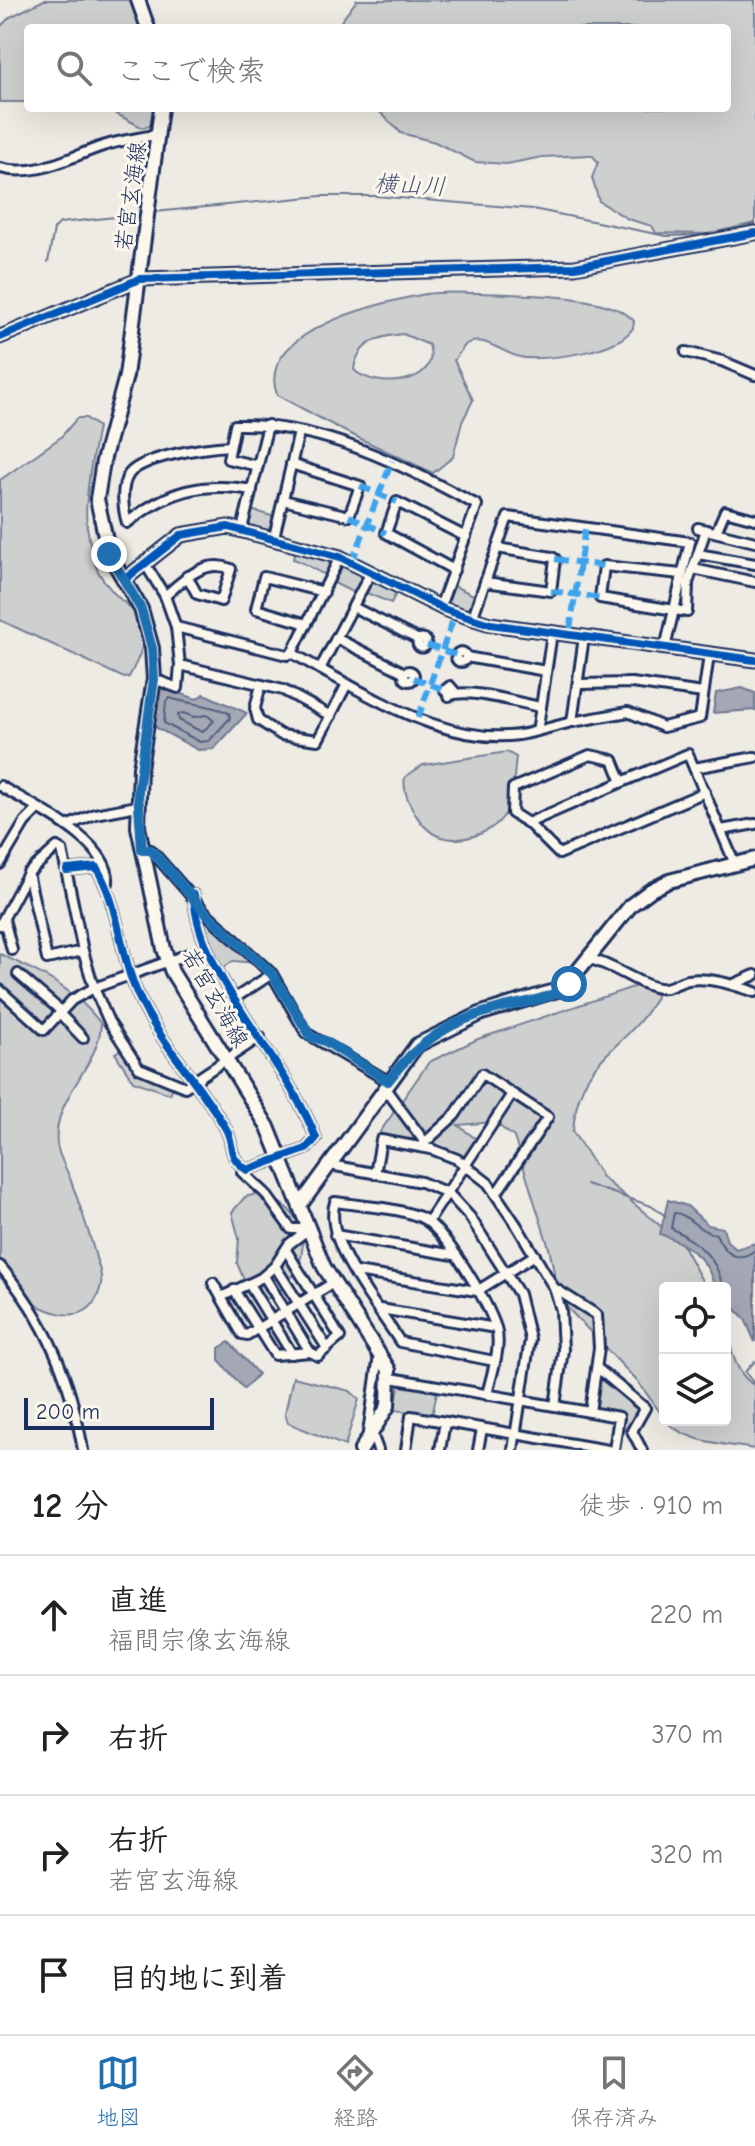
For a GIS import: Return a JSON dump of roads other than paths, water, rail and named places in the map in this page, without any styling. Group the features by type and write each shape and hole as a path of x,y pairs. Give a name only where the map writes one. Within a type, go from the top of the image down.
{"main road":[{"path":"138,0 147,24"},
{"name":"若宮玄海線","path":"161,112 126,376 97,487 103,536 148,628 154,679 137,806 142,850 168,962 184,994 253,1099 282,1159 333,1283 380,1351 391,1378"},
{"path":"301,1204 408,1054 428,1037 482,1013 557,993 590,959 631,905 651,890 669,881 755,859"},
{"path":"370,1444 388,1406 391,1378"}],"street":[{"path":"0,168 15,172 32,171 107,145 160,134"},
{"path":"0,337 140,279 575,267 755,233"},
{"path":"686,352 722,361 755,375"},
{"path":"258,466 228,459 235,425 268,425 381,456 477,505 440,607"},
{"path":"242,529 268,425"},
{"path":"274,537 299,432"},
{"path":"230,446 178,454 134,469 125,484 127,523 155,502 180,491 212,485 252,490"},
{"path":"283,500 349,516 360,486 291,464"},
{"path":"454,570 386,533 397,502 466,537"},
{"path":"681,574 604,566 600,598 687,612 693,569 706,530 725,511 755,519"},
{"path":"472,619 508,517 690,542 665,648"},
{"path":"124,580 164,545 190,531 218,527 242,529 340,557 440,607 472,619 755,660"},
{"path":"706,530 755,542"},
{"path":"485,582 551,591 555,559 497,548"},
{"path":"698,554 755,564"},
{"path":"292,653 340,557"},
{"path":"144,562 165,596 176,627 180,665 178,688 154,679"},
{"path":"165,596 187,576 215,566 231,569 221,601 197,594 187,576"},
{"path":"693,569 755,582"},
{"path":"320,669 371,572"},
{"path":"307,624 256,609 264,577 324,592"},
{"path":"353,607 419,640"},
{"path":"176,627 292,653 408,714 458,730 513,739 572,722 628,712 656,725 672,726 700,718 709,655"},
{"path":"537,731 552,633"},
{"path":"572,722 584,637"},
{"path":"336,638 405,673"},
{"path":"466,657 546,671"},
{"path":"180,665 283,690 331,716"},
{"path":"578,684 632,683 703,693"},
{"path":"261,685 255,713 273,732 318,740 347,684"},
{"path":"455,692 541,707"},
{"path":"528,823 688,754 735,864"},
{"path":"622,782 613,760 590,755 513,788 512,813 528,823 559,854 705,792"},
{"path":"694,768 755,757"},
{"path":"0,786 67,826 94,849 105,868 130,976 149,1015 225,1127 235,1161 247,1170 306,1149 316,1138 292,1085 205,948 194,895"},
{"path":"67,826 95,814 137,806"},
{"path":"0,864 25,822 38,809"},
{"path":"721,830 755,824"},
{"path":"12,950 2,922 28,873 57,847 62,850 94,988 109,1022 139,1068 185,1087 260,1037"},
{"path":"142,850 151,850 194,895 206,913 272,974 311,1037 325,1041 386,1084 422,1144"},
{"path":"67,870 96,867 107,885"},
{"path":"28,873 47,959 83,951"},
{"path":"0,990 44,1030 72,1000 94,988 205,948"},
{"path":"590,959 607,963 651,987 664,989 683,980 707,979 755,992"},
{"path":"18,974 83,1038"},
{"path":"235,998 272,974"},
{"path":"733,985 755,975"},
{"path":"422,1144 455,1115 482,1074 548,1117 496,1194"},
{"path":"428,1222 512,1094"},
{"path":"375,1174 381,1140 422,1144 445,1153 479,1173 496,1194 554,1288 564,1329 555,1406"},
{"path":"330,1165 421,1182 448,1193 470,1217 519,1294 528,1319 528,1361 513,1450"},
{"path":"242,1172 265,1193 291,1229 309,1229"},
{"path":"487,1395 494,1361 496,1328 454,1255 428,1222 419,1216 335,1202 332,1211 335,1235 404,1346 494,1361"},
{"path":"221,1297 264,1276 309,1229"},
{"path":"335,1235 454,1255"},
{"path":"264,1276 316,1357 340,1337 286,1250"},
{"path":"356,1272 477,1291 535,1255"},
{"path":"0,1266 33,1307 65,1372 83,1450"},
{"path":"275,1266 327,1348"},
{"path":"213,1283 242,1334 258,1329 333,1283"},
{"path":"249,1284 292,1354"},
{"path":"554,1288 597,1315 597,1368 590,1412"},
{"path":"234,1290 275,1355 310,1352"},
{"path":"380,1309 496,1328"},
{"path":"370,1444 380,1351"},
{"path":"597,1368 645,1408 632,1431 642,1450"},
{"path":"391,1378 619,1417 614,1450"},
{"path":"406,1450 411,1416 608,1450"},
{"path":"440,1450 445,1422"},
{"path":"478,1450 482,1429"}],"water":[{"path":"160,686 196,699 204,694 247,713 214,749 198,750 155,727"},
{"path":"742,688 755,693 755,710 713,713 716,693"},
{"path":"668,1200 687,1206 708,1225 723,1228 727,1241 736,1249 755,1243 755,1342 745,1319 731,1304 731,1282 713,1282 708,1269 695,1254 679,1242 660,1234"},
{"path":"229,1342 258,1374 244,1389 219,1360 219,1348"}],"waterway":[{"name":"横山川","path":"154,212 321,196 375,196 533,209 666,236 708,235 755,224"},
{"name":"横山川","path":"48,262 54,229 60,223 143,214"},
{"path":"586,1184 651,1206 666,1216"},
{"path":"755,1361 745,1372 755,1385"}]}
